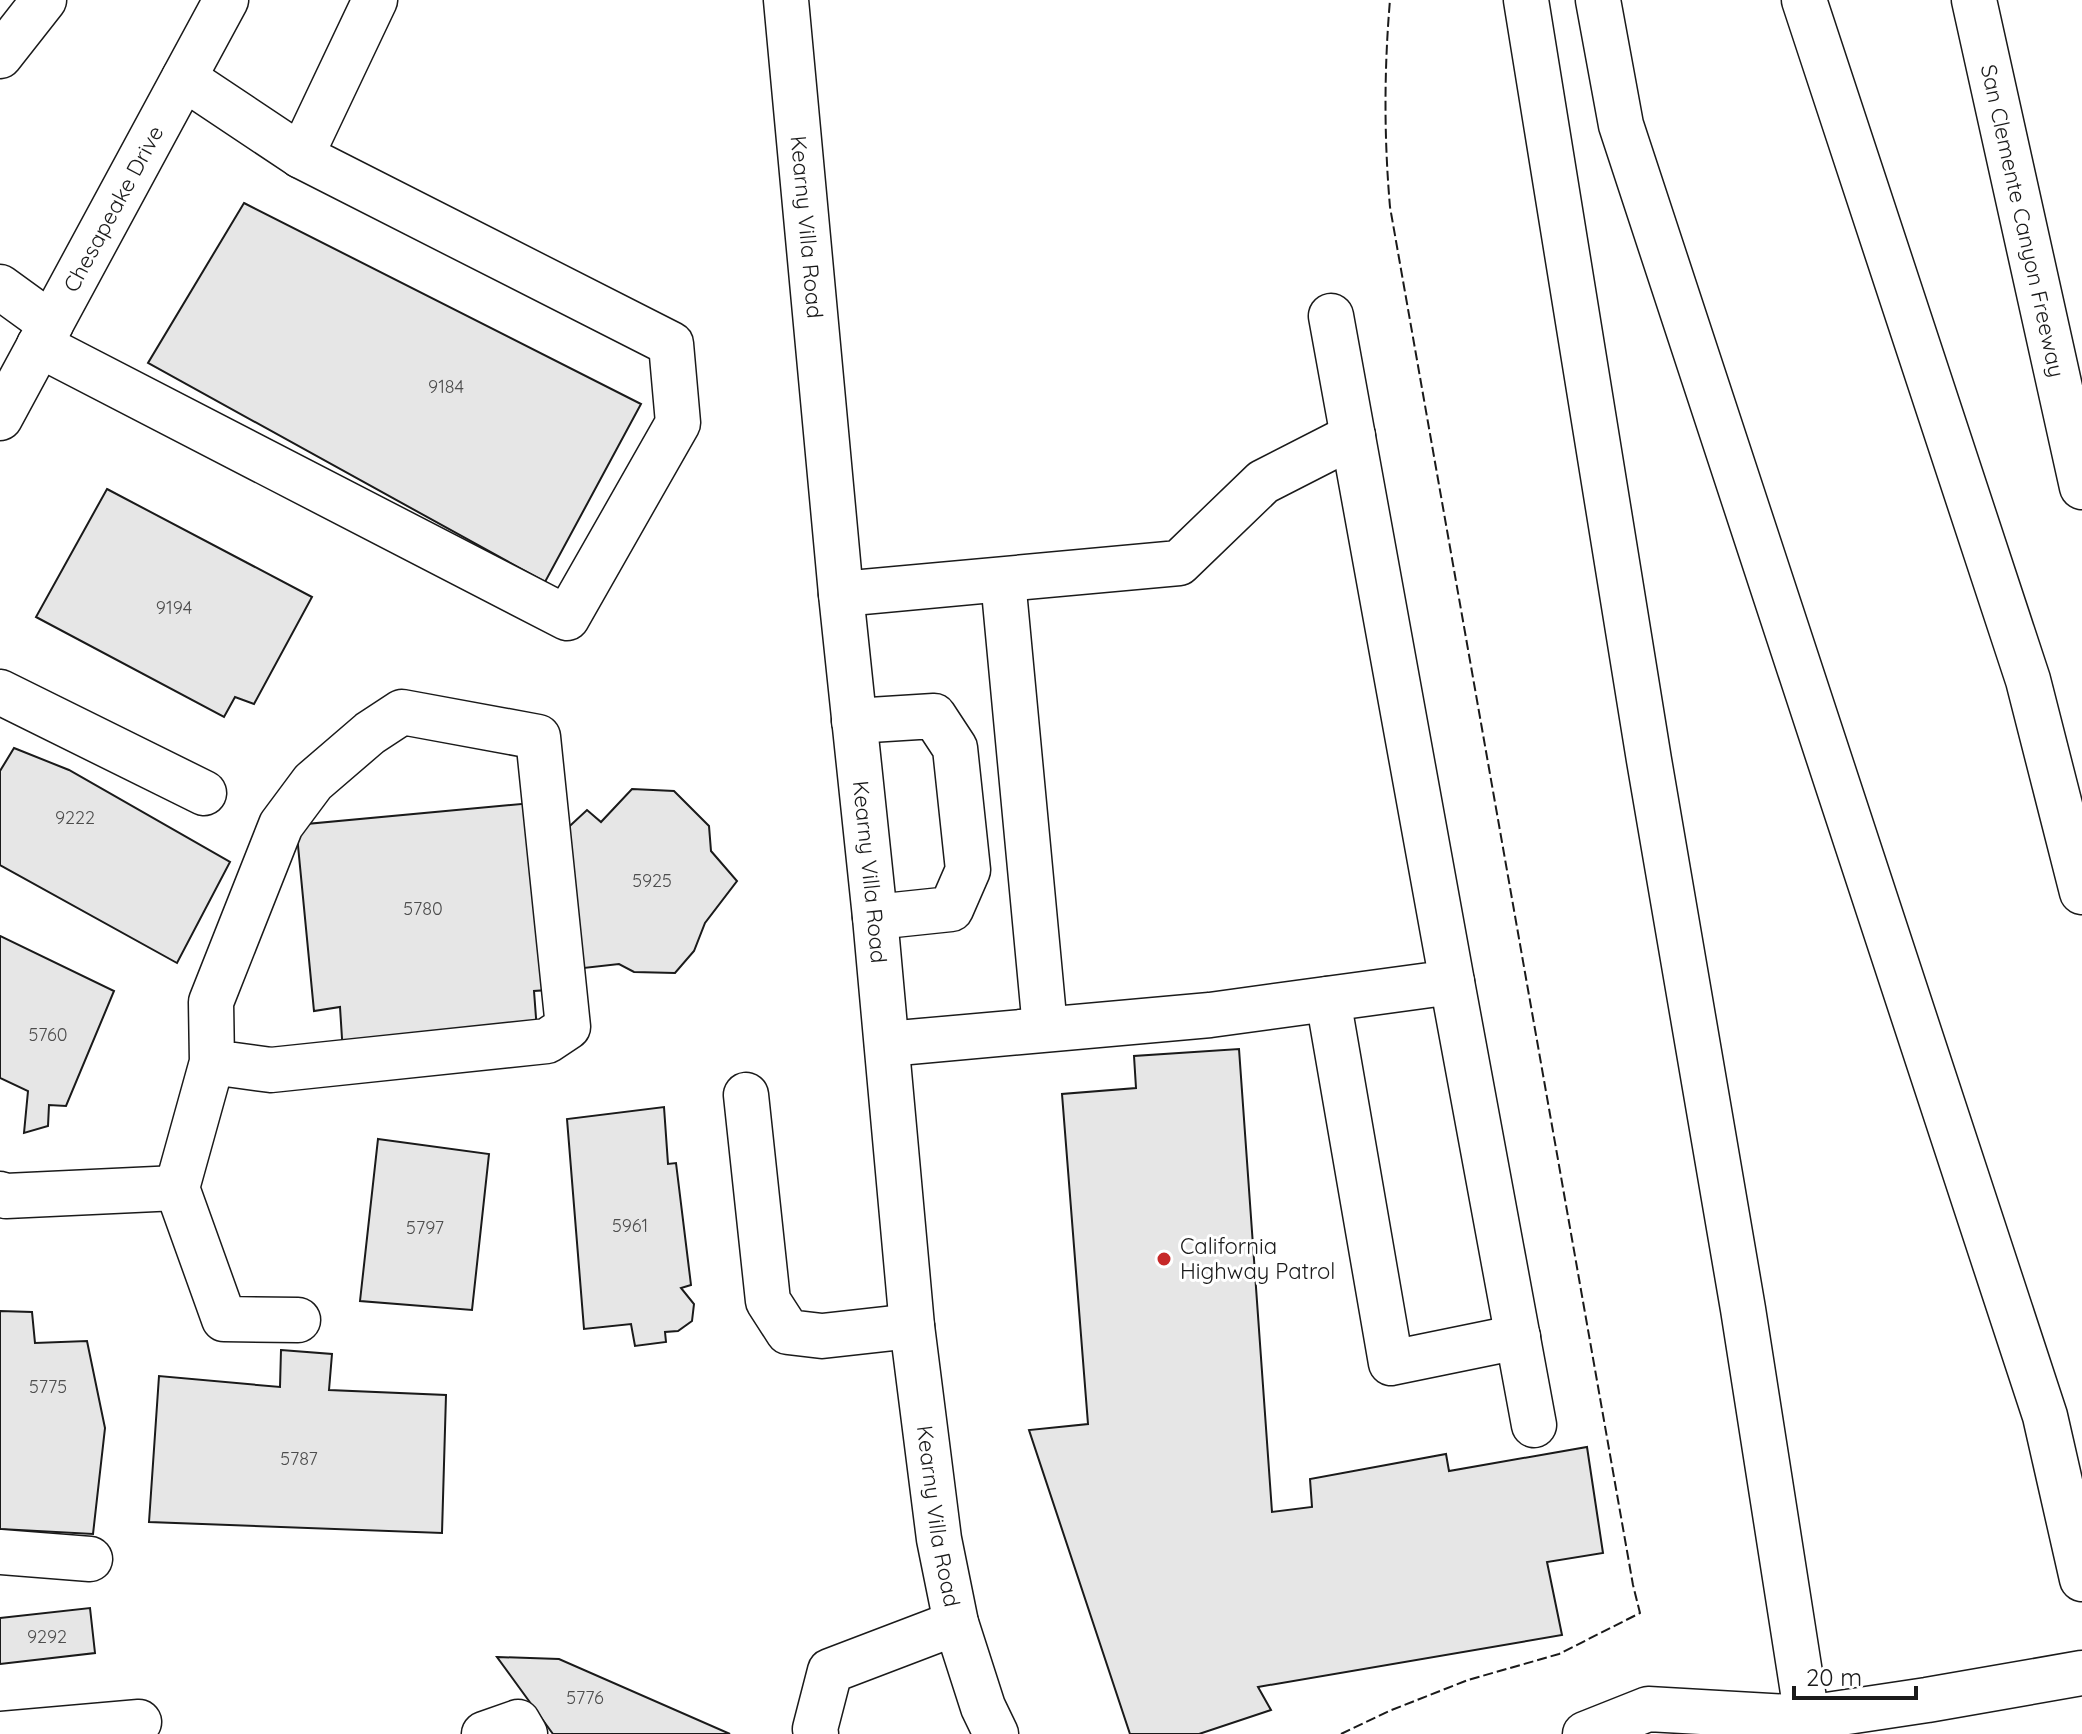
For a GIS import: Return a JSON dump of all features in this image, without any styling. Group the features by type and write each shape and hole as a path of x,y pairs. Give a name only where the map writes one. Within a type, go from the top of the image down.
{"main road":[{"path":"0,56 44,0"},
{"name":"Chesapeake Drive","path":"0,418 226,0"},
{"path":"301,156 375,0"},
{"name":"Kearny Villa Road","path":"786,0 912,1326 939,1539 956,1623 983,1707 996,1734"},
{"path":"1526,0 1743,1309 1802,1729"},
{"path":"1598,0 1621,125 2045,1416 2082,1579"},
{"path":"1804,0 2028,680 2082,892"},
{"name":"San Clemente Canyon Freeway","path":"1974,0 2082,487"},
{"path":"0,287 45,335 567,618 678,423 671,344 301,156 184,78"},
{"path":"1331,316 1534,1425"},
{"path":"841,594 1179,563 1263,482 1353,436"},
{"path":"1003,580 1045,1028"},
{"path":"0,692 204,793"},
{"path":"212,1062 271,1070 547,1041 568,1027 538,737 402,712 370,733 313,782 281,825 211,1002 212,1062 177,1188 224,1319 298,1320"},
{"path":"854,721 934,716 955,748 967,854 968,870 951,909 875,917"},
{"path":"887,1044 1210,1015 1452,982"},
{"path":"1328,999 1391,1363 1518,1337"},
{"path":"746,1095 768,1301 788,1332 822,1336 912,1326"},
{"path":"0,1194 177,1188"},
{"path":"0,1552 90,1559"},
{"path":"816,1734 830,1671 956,1623"},
{"path":"1585,1734 1648,1709 1802,1729 1927,1700 2082,1673"},
{"path":"0,1734 139,1722"},
{"path":"484,1734 518,1722 525,1734"}],"building":[{"path":"244,203 641,404 545,582 148,363"},
{"path":"107,489 312,597 254,704 235,697 224,717 36,617"},
{"path":"14,748 69,770 230,862 177,963 0,865 0,771"},
{"path":"632,789 674,791 709,826 711,851 737,881 705,923 694,951 675,973 634,972 619,964 575,969 559,836 587,810 601,822"},
{"path":"532,803 548,990 534,991 537,1031 343,1054 340,1007 314,1011 296,825"},
{"path":"0,936 114,991 66,1106 49,1105 48,1126 24,1133 28,1091 0,1078"},
{"name":"California Highway Patrol","path":"1239,1049 1272,1512 1312,1507 1310,1479 1446,1454 1449,1471 1587,1447 1603,1553 1547,1562 1562,1635 1258,1687 1271,1710 1199,1734 1130,1734 1029,1430 1088,1424 1062,1094 1136,1088 1134,1056"},
{"path":"664,1107 668,1164 676,1163 691,1285 681,1288 694,1304 692,1321 678,1331 665,1332 666,1342 635,1346 631,1324 584,1329 567,1119"},
{"path":"378,1139 489,1154 472,1310 360,1301"},
{"path":"0,1311 32,1312 35,1343 87,1341 105,1428 93,1534 0,1529"},
{"path":"281,1350 332,1354 329,1390 446,1395 442,1533 149,1522 159,1376 280,1387"},
{"path":"90,1608 95,1653 0,1664 0,1618"},
{"path":"497,1657 559,1659 730,1734 553,1734"}],"fence":[{"path":"1341,1734 1468,1680 1559,1654 1640,1613 1390,207 1386,104 1390,0"}],"place":[{"name":"California Highway Patrol","path":"1164,1259"}]}
